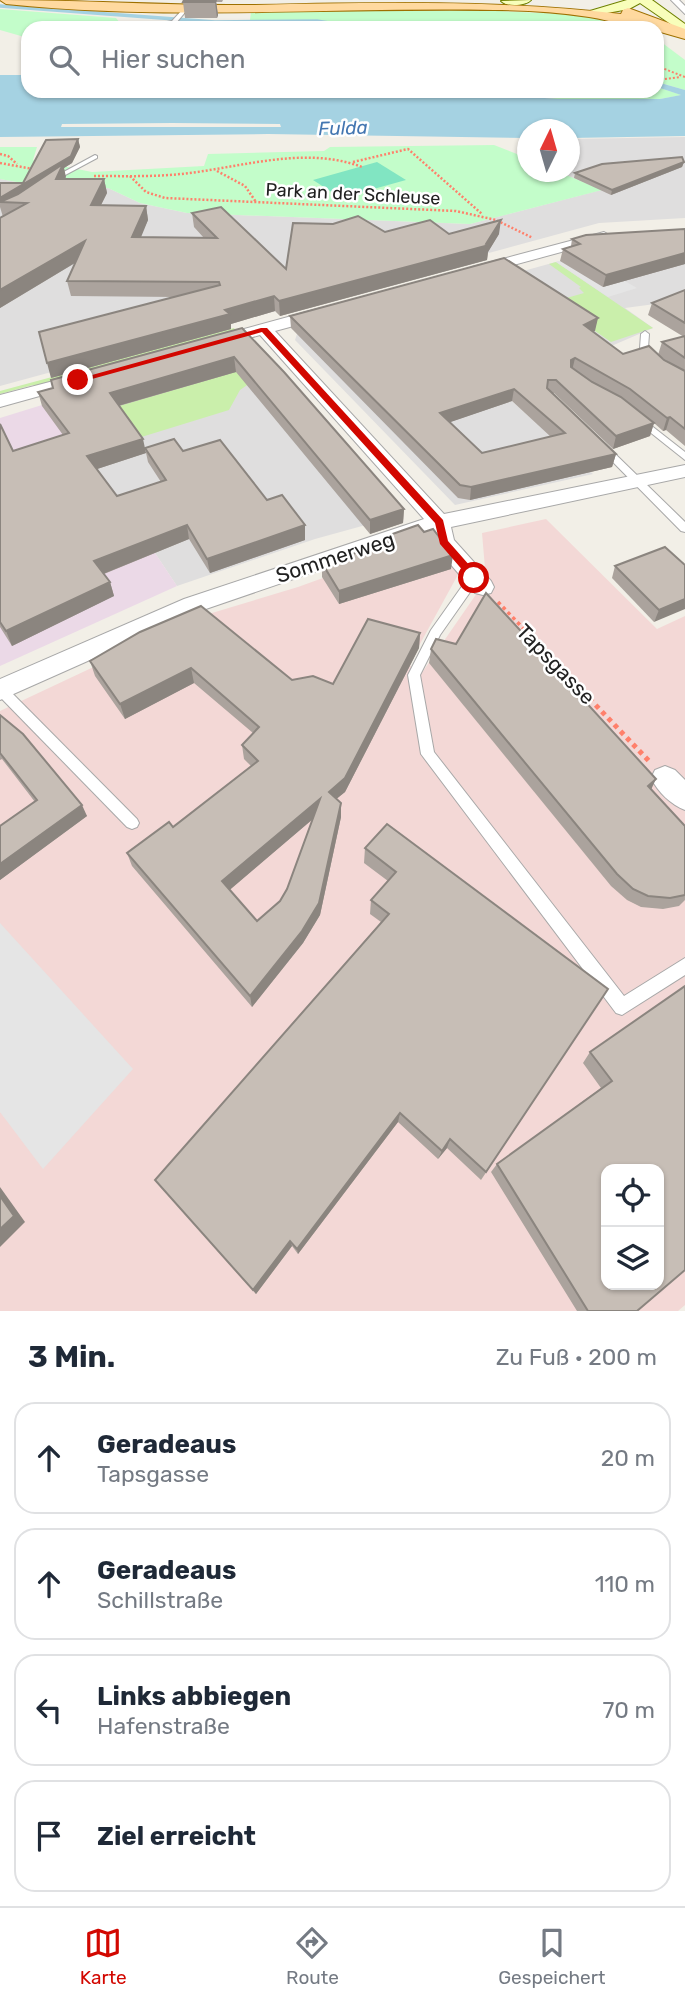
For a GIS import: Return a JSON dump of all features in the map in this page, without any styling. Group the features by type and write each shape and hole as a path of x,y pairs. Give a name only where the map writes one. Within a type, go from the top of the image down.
{"main road":[{"path":"6,0 181,15 263,4 600,7 637,0"},
{"path":"52,0 138,6 525,0"},
{"path":"644,0 685,32"},
{"path":"507,1 600,7 651,21"},
{"path":"600,7 632,21"},
{"path":"664,25 685,32"},
{"path":"664,35 685,48"}],"street":[{"path":"683,0 675,1 685,11"},
{"path":"458,275 592,238 624,234"},
{"path":"198,347 340,308"},
{"path":"264,329 439,522 444,542 478,582"},
{"path":"0,401 105,373"},
{"name":"Sommerweg","path":"1,690 192,606 439,522 685,471"},
{"path":"665,778 685,798"}],"lane":[{"path":"171,21 181,15"},
{"path":"41,187 95,157"},
{"path":"645,334 643,340 646,352 663,365"},
{"path":"631,412 685,457"},
{"path":"595,440 685,528"},
{"path":"478,582 435,633 414,675 428,754 622,1007 685,966"},
{"path":"1,690 132,823"}],"path":[{"path":"664,69 684,76"},
{"path":"664,79 684,76"},
{"path":"353,162 408,149 483,214"},
{"path":"0,154 8,156 18,165"},
{"path":"257,202 165,198 146,192 131,176 214,170 328,156 362,167"},
{"path":"0,163 59,176"},
{"name":"Park an der Schleuse","path":"214,170 245,186 257,202 430,209 483,214 511,224 539,242"},
{"name":"Tapsgasse","path":"478,582 665,778"}],"shaded area":[{"path":"685,137 685,218 599,223 0,386 0,179 50,188 108,188 140,203 187,213 470,224 601,190 580,181 580,139"},
{"path":"685,241 685,300 625,308 653,328 503,393 593,474 455,505 295,340 297,334 581,255"},
{"path":"581,255 637,288 608,297 556,262"},
{"path":"247,347 402,515 315,539 177,586 42,405"},
{"path":"42,405 177,586 0,666 0,418"},
{"path":"546,519 657,629 685,616 685,1305 678,1311 0,1311 0,711 202,616 298,587 431,539 460,571 409,664 419,677 486,580 482,533"},
{"path":"0,923 133,1069 43,1169 0,1112"}],"green space":[{"path":"0,9 116,18 118,21 21,21 21,36 0,30"},
{"path":"475,10 585,15 608,21 254,21 250,20 251,12"},
{"path":"664,44 685,60 685,90 664,84"},
{"path":"664,89 682,95 660,99 545,98 664,98"},
{"path":"494,145 517,154 517,182 580,181 602,190 470,224 187,213 140,203 108,188 50,188 0,179 0,147 37,147 33,160 92,172 204,166 208,154 324,151 330,147"},
{"path":"377,162 406,180 341,198 313,180"},
{"path":"556,262 653,328 611,342 528,285 563,299 584,293 579,288 581,287 549,264"},
{"path":"234,328 237,332 92,369 39,387 33,385 0,394 0,391"},
{"path":"262,364 256,379 240,390 229,410 135,439 112,408"}],"water":[{"name":"Fulda","path":"0,75 21,75 21,98 660,99 681,95 664,89 664,84 685,90 685,136 580,138 580,119 517,119 517,138 268,134 0,137","holes":["172,123 280,124 281,127 61,127 62,124"]}],"building":[{"path":"184,0 216,0 183,2"},
{"path":"78,139 71,156 0,198 0,183 23,183 46,140"},
{"path":"682,157 684,162 612,190 580,175 580,171 602,164"},
{"path":"63,164 56,179 104,179 91,205 146,206 132,237 217,238 192,213 221,207 286,269 293,223 333,224 358,216 385,232 430,220 449,234 501,220 486,244 489,245 279,301 274,296 225,310 230,314 47,363 39,332 220,285 219,282 67,281 85,241 0,290 0,218 27,203 0,202 18,194"},
{"path":"685,229 685,253 606,275 563,249 580,244 572,239 586,235"},
{"path":"504,258 598,318 584,325 623,354 649,346 664,360 685,371 685,429 630,389 575,358 571,360 571,367 621,397 654,423 616,436 556,380 548,380 547,388 616,454 471,487 460,485 290,316","holes":["514,389 565,433 482,453 440,413"]},
{"path":"685,290 685,323 652,303"},
{"path":"242,328 404,509 370,520 234,357 110,393 143,439 87,456 117,496 166,480 145,448 174,439 183,451 220,440 267,500 282,495 305,525 207,559 187,525 94,561 110,582 6,631 0,622 0,424 13,451 69,433 38,392 53,388 51,380"},
{"path":"685,336 685,358 662,342"},
{"path":"418,525 424,532 433,529 453,555 339,591 322,563 389,543 384,537"},
{"path":"665,547 685,565 685,599 659,610 615,566"},
{"path":"486,593 656,779 648,786 685,826 685,895 670,898 648,896 633,889 617,874 431,649 436,639 456,644"},
{"path":"201,606 292,680 313,676 333,684 368,619 420,633 345,778 329,792 341,803 319,903 302,931 250,996 127,853 169,822 173,827 258,761 242,745 259,727 191,668 120,704 90,661 140,632","holes":["320,799 287,889 280,901 257,921 222,881"]},
{"path":"0,715 23,734 82,805 0,864 0,826 37,800 0,753"},
{"path":"387,824 608,989 486,1172 450,1139 442,1151 400,1113 297,1249 290,1241 253,1290 155,1180 389,914 371,900 396,872 365,848"},
{"path":"685,986 685,1270 664,1288 664,1164 601,1164 601,1290 662,1290 637,1311 588,1311 497,1164 612,1081 590,1052"},
{"path":"0,1196 14,1216 0,1229"}],"waterway":[{"path":"0,6 202,21"}],"route":[{"path":"78,380 264,329 439,522 444,542 474,578"}]}
